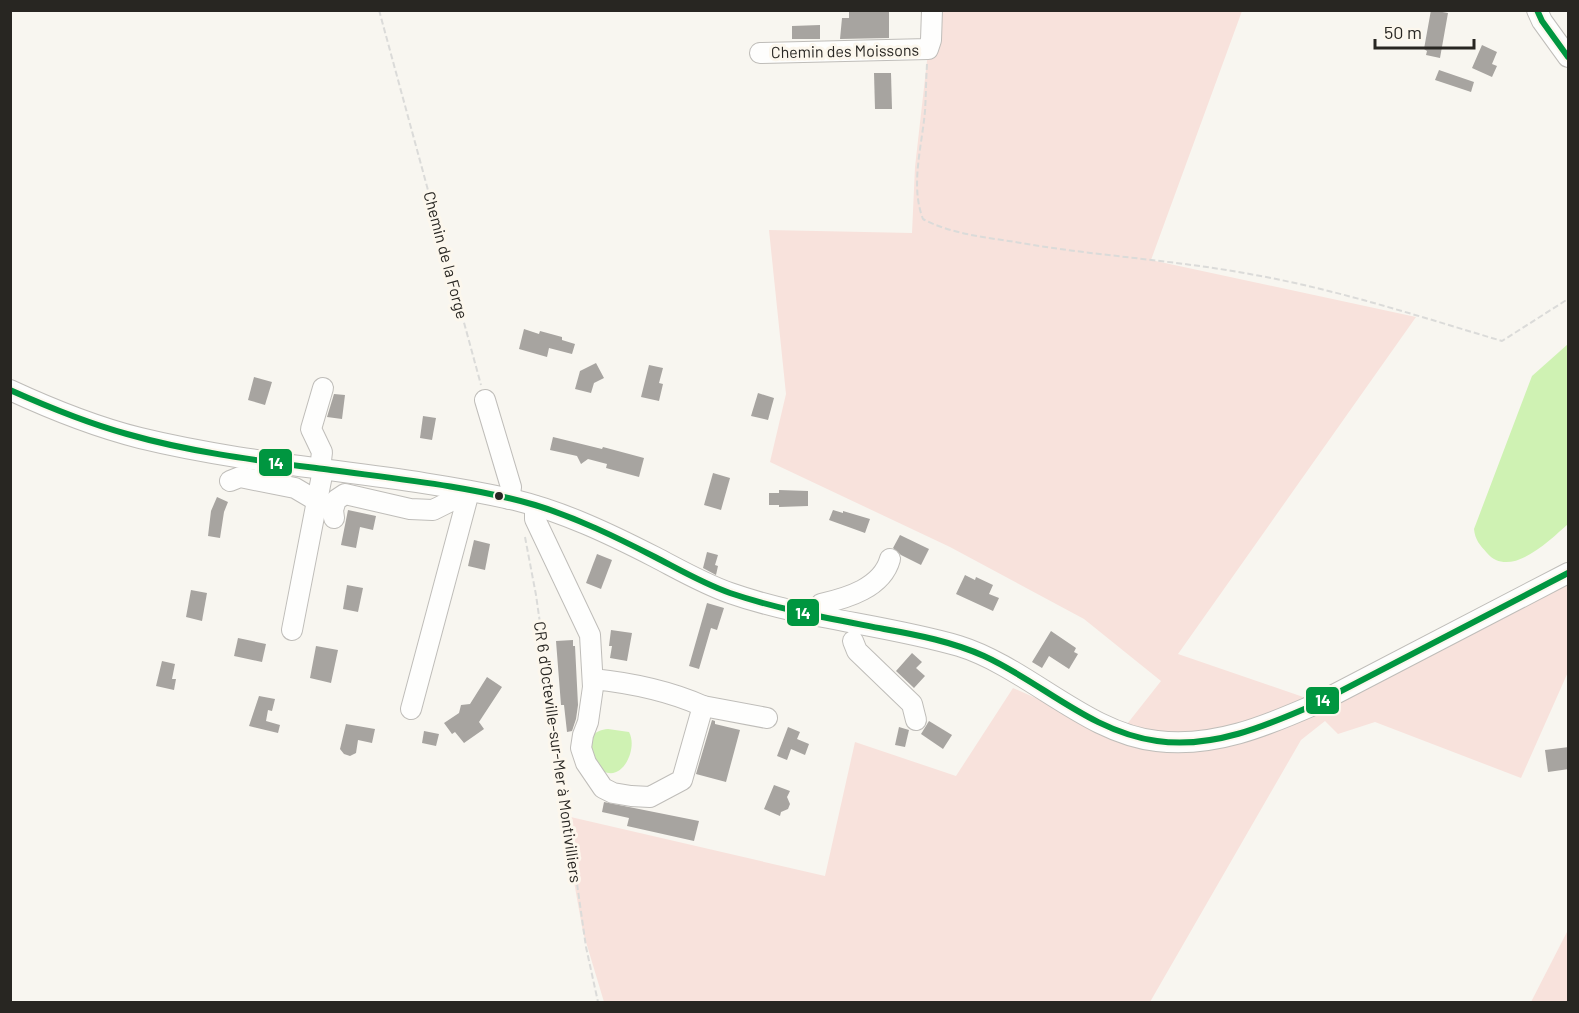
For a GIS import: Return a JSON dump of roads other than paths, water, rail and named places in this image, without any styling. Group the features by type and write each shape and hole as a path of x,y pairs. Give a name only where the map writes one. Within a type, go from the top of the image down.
{"street":[{"name":"Chemin des Moissons","path":"760,53 928,49 932,40 932,10"},
{"path":"1537,10 1542,21 1569,57"},
{"path":"292,630 321,470 322,452 311,429 322,388"},
{"path":"10,390 78,418 136,437 192,449 321,470 462,490 535,506 561,514 608,534 696,580 729,593 773,607 919,635 966,649 1022,676 1095,720 1135,737 1157,741 1210,741 1274,723 1316,704 1569,573"},
{"path":"485,400 511,487 509,499"},
{"path":"230,481 240,477 296,488 317,501"},
{"path":"334,518 333,510 336,500 345,494 410,509 433,510 453,500 462,490"},
{"path":"411,709 462,490"},
{"path":"535,506 535,519 590,635 593,680 588,722 581,748 586,763 603,788 613,793 650,796 682,780 703,706"},
{"path":"821,604 848,597 866,588 887,572 890,560"},
{"path":"854,641 857,651 912,704 916,720"},
{"path":"593,680 643,685 675,694 703,706 767,718"}]}
